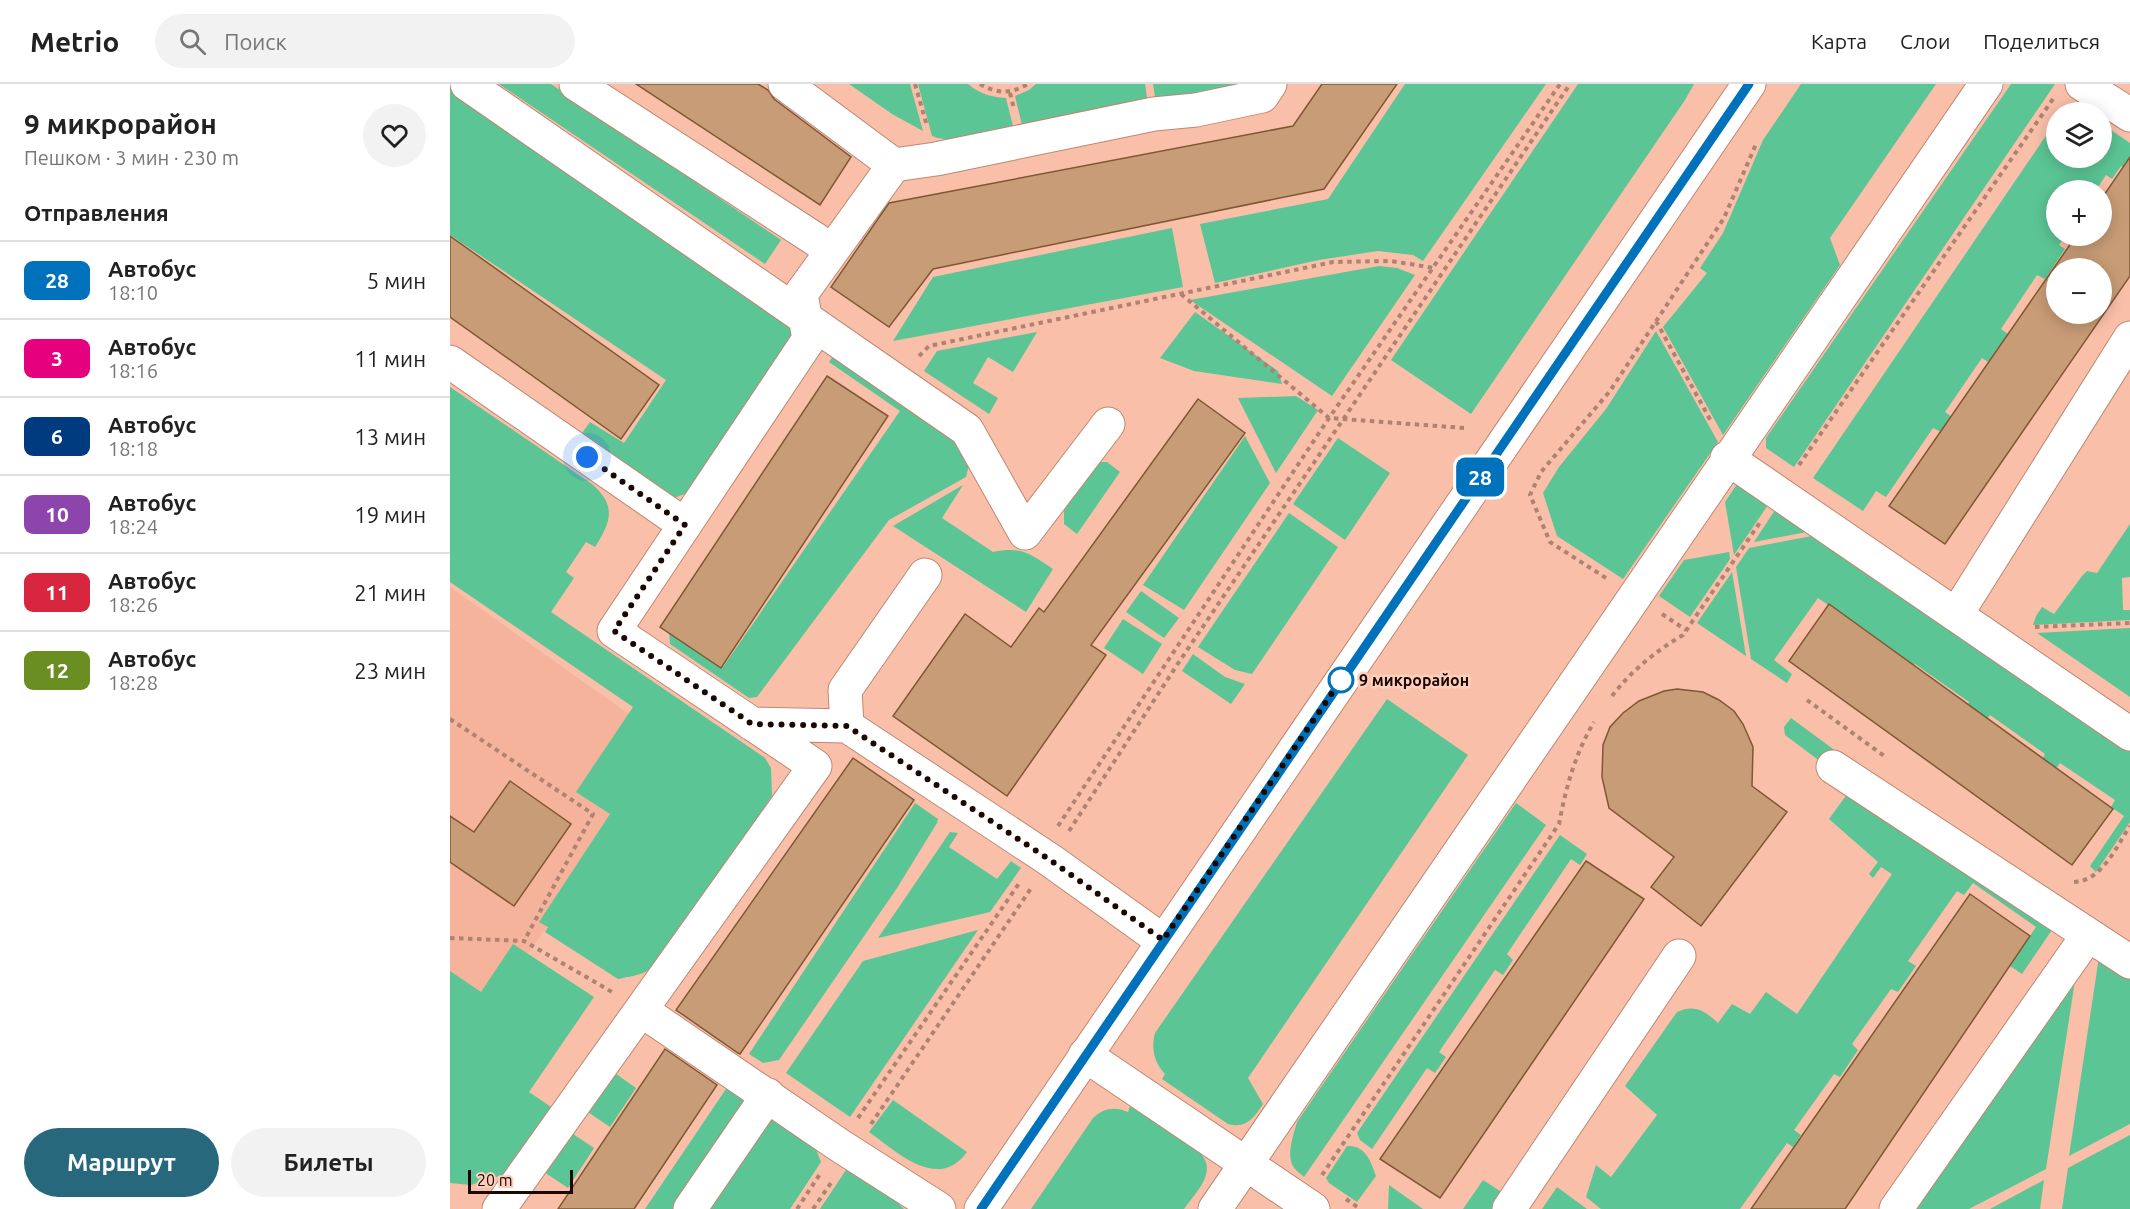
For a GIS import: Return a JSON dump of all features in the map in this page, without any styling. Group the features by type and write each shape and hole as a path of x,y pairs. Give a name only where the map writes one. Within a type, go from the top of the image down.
{"main road":[{"path":"467,84 967,430 1025,533 1108,424"},
{"path":"576,84 832,250"},
{"path":"785,84 894,165 936,159 1154,114 1196,110 1262,96 1270,84"},
{"path":"981,1209 1749,84"},
{"path":"1215,1209 1986,84"},
{"path":"2069,89 2130,114"},
{"path":"499,1209 814,766 614,631 809,339 801,294 894,165"},
{"path":"1956,615 2130,338"},
{"path":"450,362 685,525"},
{"path":"1728,458 2130,734"},
{"path":"847,726 845,690 925,575"},
{"path":"752,724 847,726 1045,856 1163,940"},
{"path":"1833,767 2130,962"},
{"path":"1896,1209 2088,935"},
{"path":"1509,1209 1679,956"},
{"path":"641,1010 845,1149 939,1209"},
{"path":"1085,1055 1306,1204"},
{"path":"690,1209 768,1095"}],"path":[{"path":"915,84 936,159"},
{"path":"980,84 997,92 1010,93 1028,84"},
{"path":"813,1209 845,1149 1045,856 1329,418 1560,84"},
{"path":"797,1209 845,1149 1177,665 1570,84"},
{"path":"1607,702 1619,686 1641,665 1687,630 1780,494 2069,89"},
{"path":"1687,630 1550,542 1530,495 1541,472 1610,391 1724,218 1756,144"},
{"path":"894,379 929,346 1333,262 1391,261 1434,268"},
{"path":"1181,294 1329,418 1464,428"},
{"path":"1656,321 1721,439 1728,458"},
{"path":"2030,627 2130,623"},
{"path":"1807,700 1893,762"},
{"path":"450,719 593,814 524,941"},
{"path":"1306,1204 1318,1180 1559,824 1573,765 1596,719"},
{"path":"2066,883 2084,882 2098,873 2130,826"},
{"path":"450,938 524,941 641,1010"}],"shaded area":[{"path":"450,587 674,746 450,1064"}],"green space":[{"path":"450,84 802,325 690,492 671,499 574,444 590,422 624,443 666,380 450,235"},
{"path":"499,84 551,84 781,240 765,264"},
{"path":"849,84 910,84 923,131 892,114"},
{"path":"918,84 968,84 986,94 1006,98 1014,130 951,140 932,136"},
{"path":"1036,84 1145,84 1148,104 1023,129 1015,96"},
{"path":"1153,84 1244,84 1156,103"},
{"path":"1405,84 1546,84 1423,261 1413,255 1378,251 1319,260 1215,283 1200,224 1328,199"},
{"path":"1578,84 1694,84 1471,414 1391,360"},
{"path":"1801,84 1936,84 1830,238 1840,265 1723,435 1663,327 1707,273 1700,268 1723,233 1763,140"},
{"path":"2011,84 2055,84 1794,467 1766,448 1766,438"},
{"path":"2112,131 2130,143 2130,173 2121,166 2112,179 2106,175 2103,180 2046,180 2046,246 2060,246 2065,249 2059,258 2046,258 2045,279 2037,275 2001,329 2008,334 1988,362 1982,358 1945,412 1952,417 1941,432 1933,428 1886,497 1876,491 1863,511 1813,478 2046,136 2046,168 2112,168"},
{"path":"1172,228 1183,287 893,341 933,277"},
{"path":"1379,266 1397,268 1415,275 1332,396 1190,300"},
{"path":"1195,312 1278,371 1282,384 1194,371 1160,358"},
{"path":"1656,331 1718,442 1623,579 1557,536 1543,493 1559,467 1606,409"},
{"path":"1037,332 1013,372 988,357 973,383 998,398 989,414 924,371 937,351"},
{"path":"833,356 943,421 969,465 966,477 889,520 757,697 749,698 670,644 669,631 723,667 900,411 829,362"},
{"path":"450,387 592,484 605,500 609,514 605,530 595,547 586,542 566,572 574,578 551,612 765,758 771,768 772,796 663,956 653,967 639,975 618,979 545,932 548,927 539,922 610,814 576,792 633,707 450,582"},
{"path":"1296,396 1318,410 1276,473 1238,398"},
{"path":"1245,436 1270,483 1184,610 1143,585"},
{"path":"1338,438 1390,473 1345,540 1293,504"},
{"path":"1097,462 1107,462 1120,472 1077,534 1064,524 1064,508"},
{"path":"1737,484 1768,505 1734,555 1725,502"},
{"path":"963,485 942,518 993,552 1019,551 1038,559 1053,569 1026,612 893,526"},
{"path":"1775,510 1807,532 1754,542"},
{"path":"1289,513 1338,547 1252,674 1235,670 1198,647"},
{"path":"2130,524 2130,577 2122,578 2123,610 2130,610 2130,620 2033,625 2042,607 2054,614 2087,571 2097,573"},
{"path":"1812,536 2130,743 2130,822 2096,872 2090,866 2124,816 2111,807 2115,800 2060,763 2055,770 2042,760 2045,754 1990,715 1985,722 1966,708 1969,702 1915,664 1909,671 1899,654 1818,598 1774,660 1792,674 1787,683 1751,659 1736,567 1749,548"},
{"path":"1729,552 1730,559 1690,617 1659,596 1684,560"},
{"path":"1732,572 1746,656 1697,623"},
{"path":"1141,591 1179,618 1164,638 1126,612"},
{"path":"1123,619 1162,644 1143,674 1104,648"},
{"path":"2130,628 2130,697 2037,633"},
{"path":"1193,654 1225,677 1245,684 1231,704 1182,671"},
{"path":"1387,699 1468,755 1248,1078 1263,1104 1245,1124 1228,1124 1162,1079 1165,1074 1156,1060 1153,1044 1155,1033"},
{"path":"1791,718 1973,852 2056,924 2022,974 2010,966 2036,927 1973,883 1964,895 1957,891 1908,961 1916,966 1898,992 1891,989 1852,1044 1858,1050 1840,1077 1834,1074 1794,1130 1801,1135 1793,1147 1787,1143 1740,1209 1601,1209 1586,1197 1596,1165 1611,1177 1657,1115 1625,1086 1677,1012 1689,1009 1699,1010 1718,1023 1732,1004 1750,1014 1766,992 1797,1014 1892,874 1881,867 1873,878 1869,874 1878,862 1829,819 1853,786 1785,735 1784,727"},
{"path":"915,803 938,819 937,823 897,888 779,1060 763,1063 749,1054"},
{"path":"1516,803 1546,825 1304,1177 1294,1167 1290,1156 1297,1122"},
{"path":"950,832 958,833 949,847 997,879 1011,861 1021,868 990,912 878,938"},
{"path":"1560,835 1587,854 1580,865 1571,859 1507,954 1513,960 1503,975 1495,970 1439,1052 1446,1057 1435,1073 1427,1068 1372,1149 1360,1140 1357,1133"},
{"path":"978,930 850,1117 786,1073 863,961"},
{"path":"2102,937 2130,948 2130,1124 2069,1156"},
{"path":"513,944 594,997 529,1092 554,1109 506,1174 471,1185 450,1183 450,971 481,992"},
{"path":"2080,948 2046,1169 1969,1209 1900,1209"},
{"path":"612,1071 636,1088 610,1127 585,1110"},
{"path":"732,1080 752,1096 678,1209 645,1209"},
{"path":"893,1100 967,1152 956,1163 943,1169 931,1169 905,1158 892,1149 869,1132"},
{"path":"1130,1106 1199,1152 1205,1159 1207,1167 1204,1181 1184,1209 1031,1209 1093,1118 1109,1109 1128,1112"},
{"path":"770,1118 815,1147 821,1162 790,1209 696,1209"},
{"path":"570,1132 594,1148 568,1188 544,1172"},
{"path":"2130,1135 2130,1209 2062,1209 2068,1168"},
{"path":"1347,1146 1359,1148 1367,1155 1376,1176 1357,1202 1329,1183 1326,1178"},
{"path":"848,1167 889,1195 904,1209 820,1209"},
{"path":"1483,1180 1503,1193 1492,1209 1463,1209"},
{"path":"2044,1180 2040,1209 1990,1209"},
{"path":"1389,1185 1423,1209 1388,1209"},
{"path":"1557,1187 1587,1209 1542,1209"}],"building":[{"path":"636,84 758,84 768,90 774,99 851,157 820,205"},
{"path":"1322,84 1397,84 1324,189 933,269 889,327 831,287 889,203 1293,126"},
{"path":"2130,157 2130,276 2112,302 2112,258 2061,258 2069,246 2112,246 2112,183"},
{"path":"450,236 659,385 621,439 450,317"},
{"path":"2046,279 2046,324 2097,324 1945,544 1889,506"},
{"path":"827,376 888,416 721,668 660,627"},
{"path":"1198,399 1245,433 1091,645 1106,655 1007,796 893,716 965,614 1011,647 1039,608 1044,612"},
{"path":"1829,604 2113,809 2072,865 1789,661"},
{"path":"1677,689 1703,692 1734,711 1743,724 1753,747 1752,786 1787,812 1701,926 1651,887 1674,857 1609,808 1602,777 1603,745 1610,727 1639,701 1664,691"},
{"path":"853,758 914,800 740,1054 676,1010"},
{"path":"510,781 571,824 514,906 450,862 450,816 474,832"},
{"path":"1586,861 1644,899 1440,1198 1380,1159"},
{"path":"1970,894 2030,936 1845,1209 1751,1209"},
{"path":"665,1049 717,1085 634,1209 558,1209"}],"bus line":[{"name":"28","path":"981,1209 1749,84"}],"place":[{"name":"9 микрорайон","path":"1341,680"}],"route":[{"path":"587,457 685,525 614,631 752,724 847,726 1050,860 1163,940 1341,680"}]}
